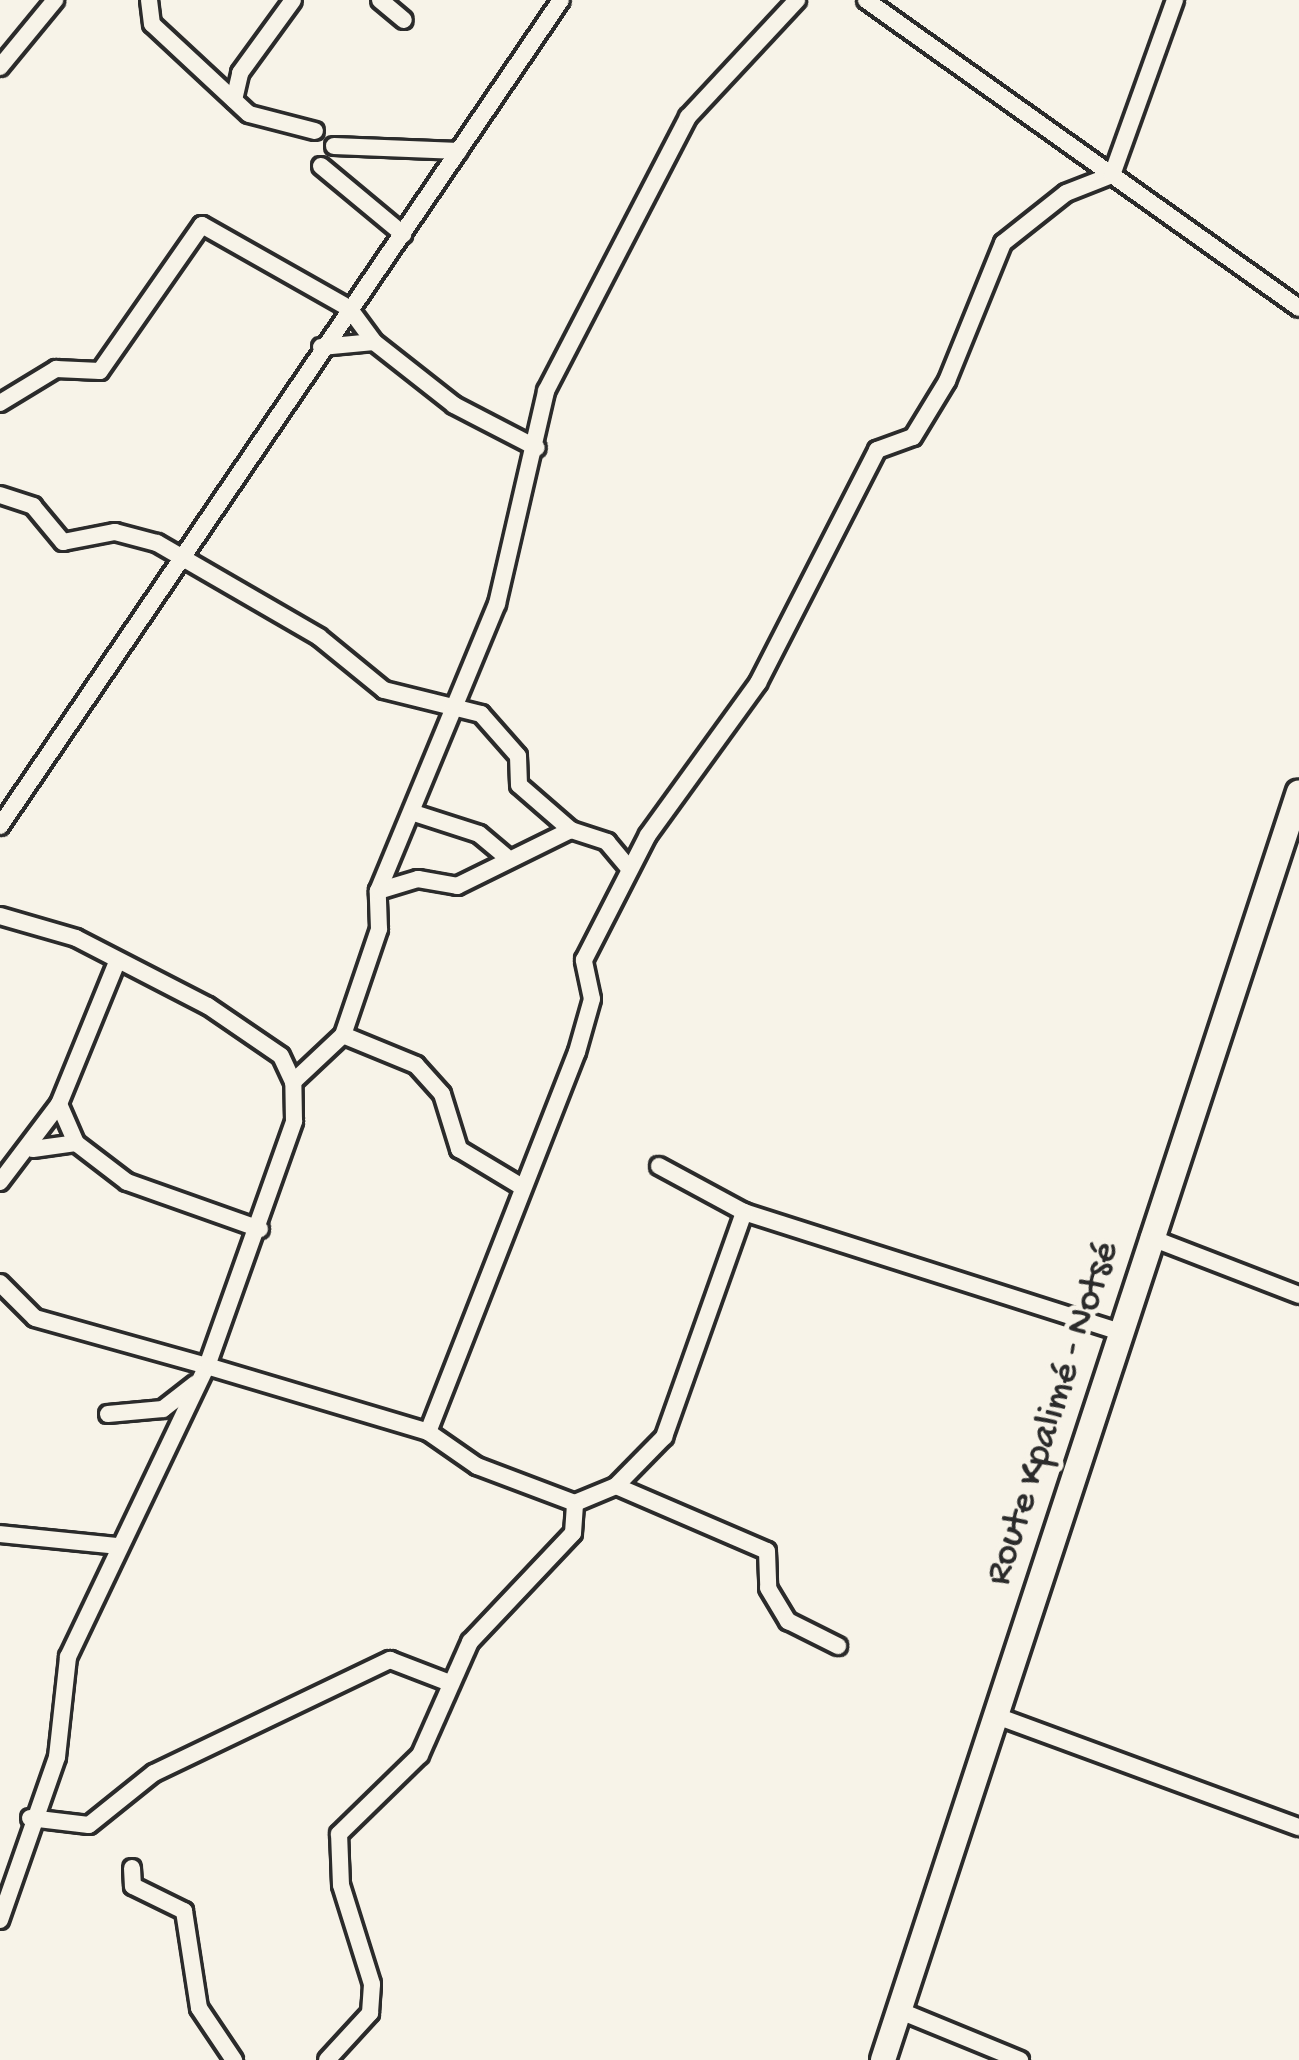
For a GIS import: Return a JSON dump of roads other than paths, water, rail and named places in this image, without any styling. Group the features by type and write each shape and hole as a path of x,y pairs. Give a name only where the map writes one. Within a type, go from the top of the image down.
{"main road":[{"name":"Route Kpalimé - Notsé","path":"883,2060 1299,792"}],"street":[{"path":"0,67 55,0"},
{"path":"149,0 152,24 256,118 315,130"},
{"path":"234,100 293,0"},
{"path":"380,0 404,20"},
{"path":"0,826 188,560 321,347 561,0"},
{"path":"293,1082 344,1035 379,929 378,892 497,604 537,448 546,391 688,118 797,0"},
{"path":"872,4 899,0"},
{"path":"428,1432 519,1185 578,1052 592,999 584,960 630,868 758,683 877,450 913,437 947,381 1003,244 1066,194 1112,175 1175,0"},
{"path":"872,4 1299,308"},
{"path":"334,146 460,151"},
{"path":"321,166 403,234"},
{"path":"0,403 56,369 100,371 202,225 350,308 374,342 454,405 537,448"},
{"path":"321,347 374,342"},
{"path":"0,494 33,506 63,542 115,532 188,560 319,637 384,690 456,700 505,739 519,785 571,830 607,842 630,868"},
{"path":"414,813 479,834 505,856"},
{"path":"378,892 418,879 457,886 505,856 571,830"},
{"path":"0,916 76,938 116,964 241,1027 281,1056 293,1082 294,1121 260,1229 204,1373 68,1657 57,1757 30,1818 0,1920"},
{"path":"0,1182 33,1149 59,1104 116,964"},
{"path":"344,1035 416,1065 442,1094 459,1149 519,1185"},
{"path":"59,1104 76,1143 127,1182 260,1229"},
{"path":"33,1149 76,1143"},
{"path":"659,1166 744,1212 1119,1332"},
{"path":"0,1283 34,1318 204,1373 428,1432 477,1466 575,1503 616,1486 664,1437 744,1212"},
{"path":"1150,1238 1299,1295"},
{"path":"108,1414 163,1409 204,1373"},
{"path":"616,1486 766,1551 768,1588 788,1621 838,1646"},
{"path":"327,2060 370,2013 373,1984 341,1885 339,1834 420,1755 470,1642 573,1533 575,1503"},
{"path":"0,1534 118,1546"},
{"path":"30,1818 89,1825 154,1773 390,1660 450,1683"},
{"path":"994,1715 1299,1827"},
{"path":"132,1868 133,1886 184,1911 199,2008 234,2060"},
{"path":"898,2010 1021,2060"}]}
